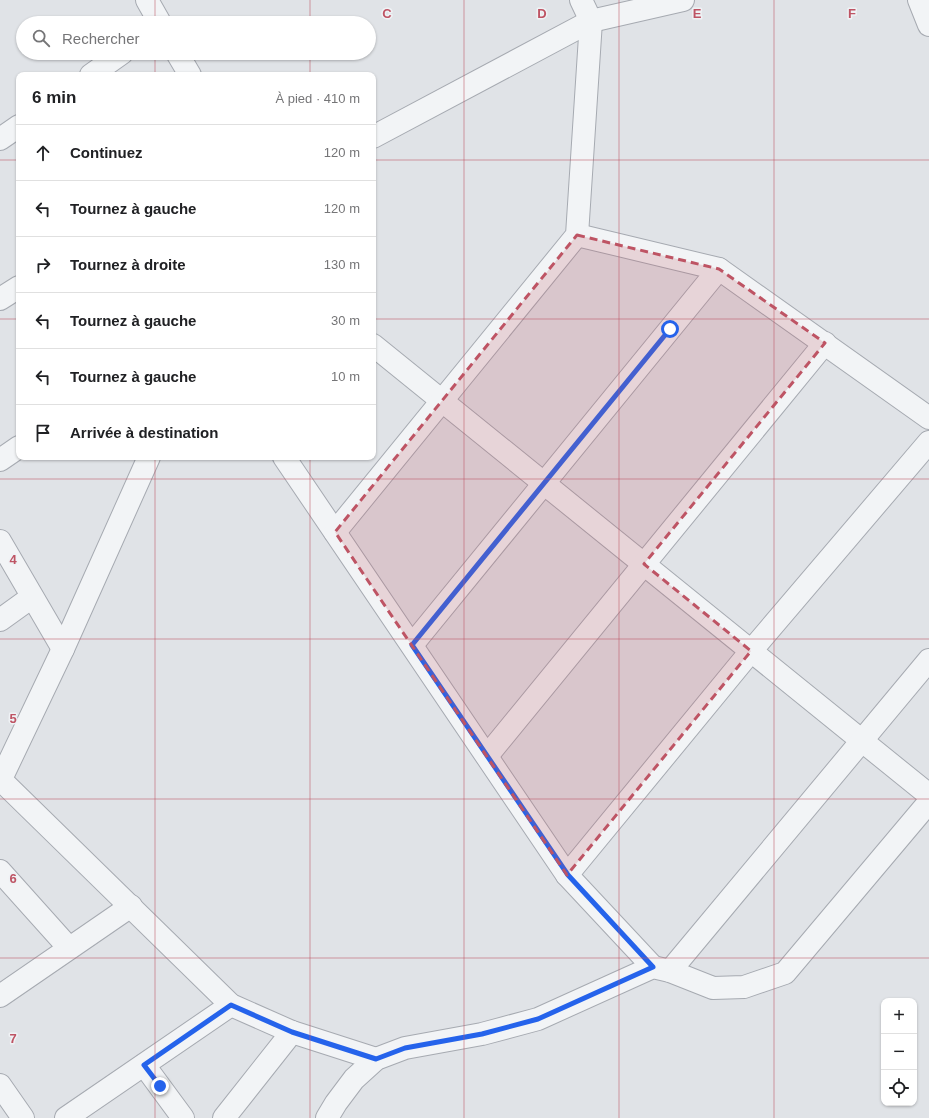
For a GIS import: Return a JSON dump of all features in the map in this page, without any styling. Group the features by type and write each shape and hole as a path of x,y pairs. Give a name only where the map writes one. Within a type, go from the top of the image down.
{"street":[{"path":"147,0 156,16"},
{"path":"335,532 578,235 591,21 581,0"},
{"path":"376,135 591,21 683,0"},
{"path":"920,0 929,24"},
{"path":"95,72 112,60"},
{"path":"182,60 188,72"},
{"path":"0,139 16,128"},
{"path":"578,235 719,269 929,418"},
{"path":"412,645 719,269"},
{"path":"0,300 16,289"},
{"path":"487,756 825,343"},
{"path":"376,347 929,795"},
{"path":"568,875 751,651 929,442"},
{"path":"0,460 16,448"},
{"path":"148,460 1,781 231,1005 292,1032 376,1059"},
{"path":"286,460 568,875 662,969 713,988 744,987 784,973 929,802"},
{"path":"0,541 62,649"},
{"path":"0,620 32,597"},
{"path":"327,1118 354,1079 376,1059 405,1048 482,1034 538,1019 662,969 862,740 929,660"},
{"path":"0,871 69,948"},
{"path":"0,996 131,906"},
{"path":"66,1118 231,1005"},
{"path":"224,1118 292,1032"},
{"path":"144,1065 183,1118"},
{"path":"0,1085 23,1118"}],"highlighted area":[{"path":"577,235 719,269 825,343 644,564 751,651 567,875 335,532"}],"route":[{"path":"160,1086 144,1065 231,1005 292,1032 376,1059 405,1048 482,1034 538,1019 653,967 568,875 412,645 670,329"}]}
